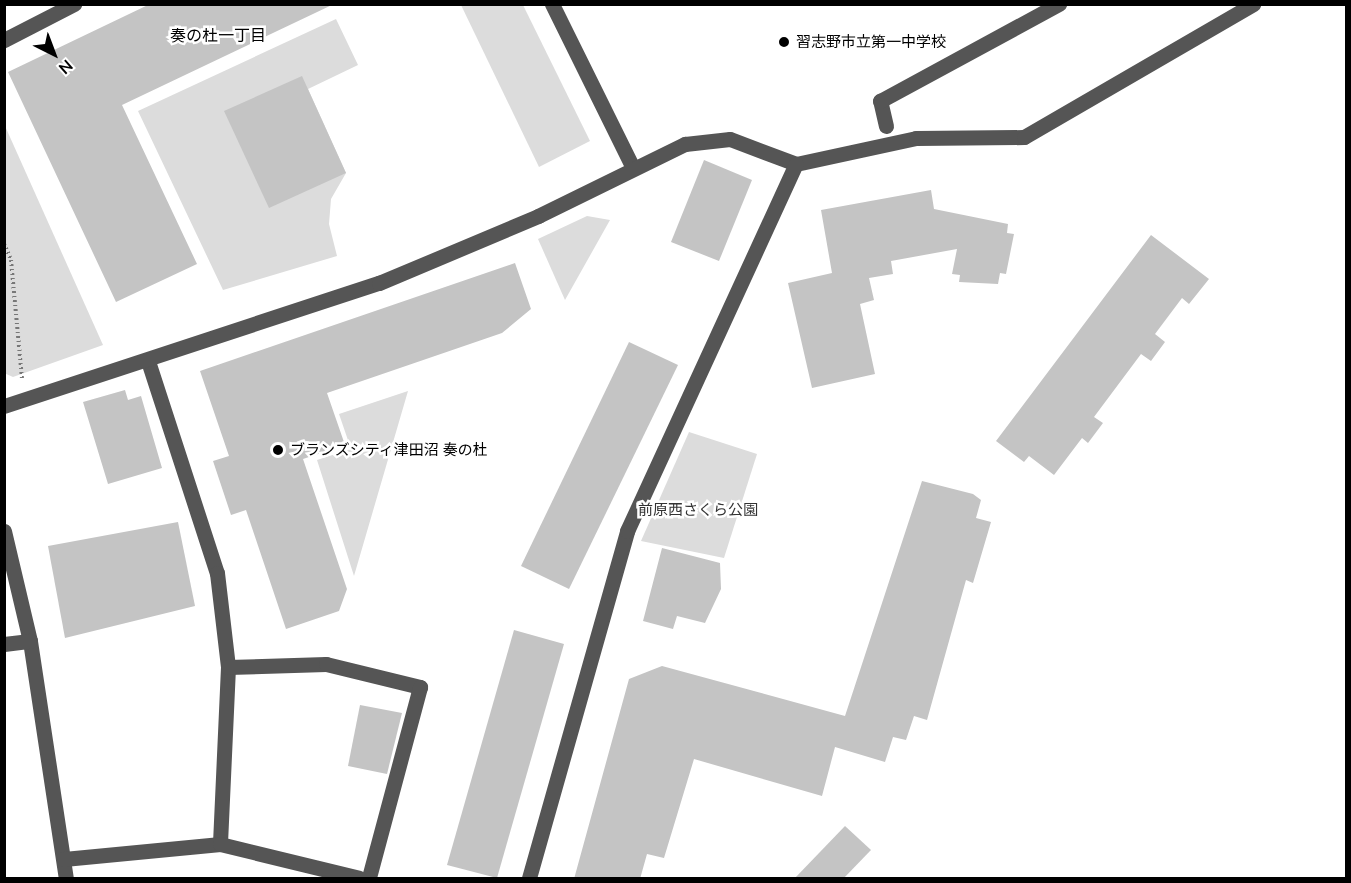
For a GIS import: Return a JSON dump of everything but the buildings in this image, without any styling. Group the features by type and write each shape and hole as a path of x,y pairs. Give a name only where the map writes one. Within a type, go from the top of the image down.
{"street":[{"path":"4,40 74,4"},
{"path":"552,4 633,168"},
{"path":"886,126 880,101 1059,4"},
{"path":"4,406 148,361 450,255 633,168 710,137 730,139 796,164 916,138 1024,137 1252,4"},
{"path":"529,879 627,531 796,164"},
{"path":"148,361 217,573 228,667 220,844"},
{"path":"4,531 30,641 66,879"},
{"path":"4,644 30,641"},
{"path":"228,667 326,664 420,687 369,879"},
{"path":"64,859 220,844 358,879"}],"path":[{"path":"4,244 13,272 22,389"}],"green space":[{"path":"461,5 523,5 590,141 539,167"},
{"path":"336,19 358,65 308,89 346,173 331,199 329,224 337,256 223,290 138,111"},
{"path":"5,126 103,345 13,377 4,373"},
{"path":"587,216 610,220 565,300 538,239"},
{"path":"408,391 354,576 317,460 351,449 339,414"},
{"name":"前原西さくら公園","path":"689,432 757,454 724,558 641,541"}],"place":[{"name":"習志野市立第一中学校","path":"784,42"},
{"name":"ブランズシティ津田沼 奏の杜","path":"278,450"}],"district":[{"name":"奏の杜一丁目","path":"218,35"}]}
